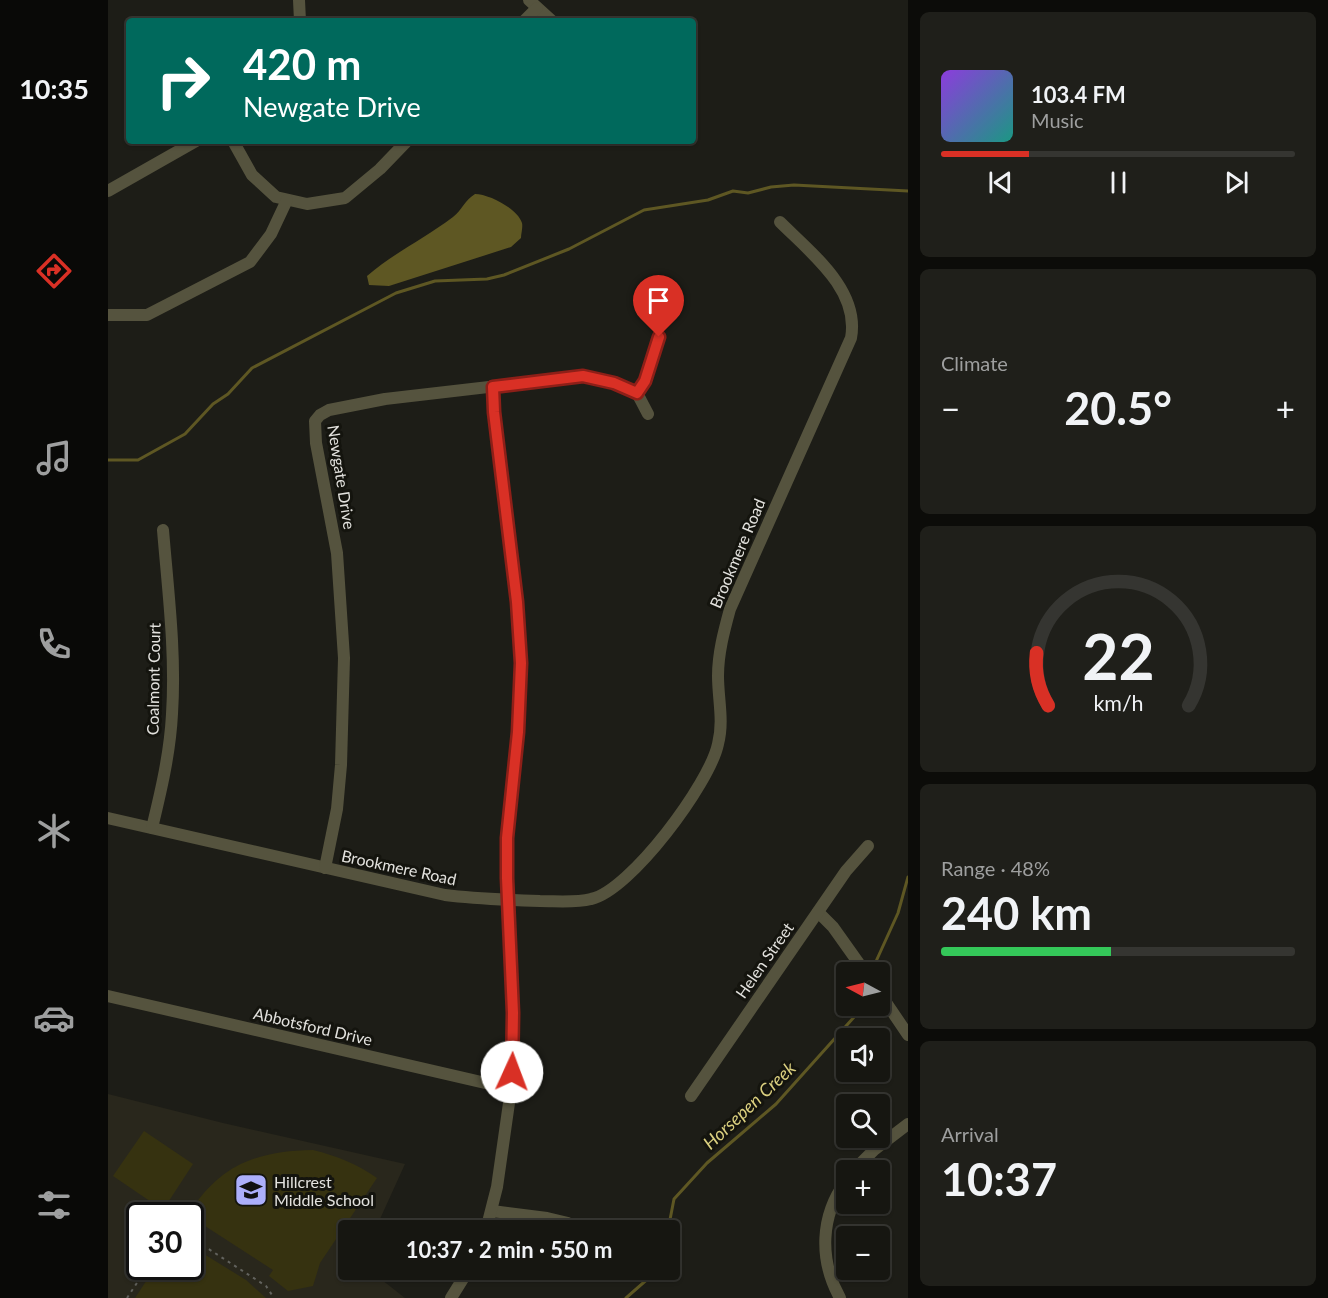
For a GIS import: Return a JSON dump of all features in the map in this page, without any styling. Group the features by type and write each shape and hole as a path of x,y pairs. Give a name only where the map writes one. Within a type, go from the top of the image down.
{"street":[{"path":"299,0 300,18"},
{"path":"526,18 533,4 549,18"},
{"path":"108,191 191,144"},
{"path":"235,144 252,175 276,197 307,204 345,198 380,169 404,144"},
{"path":"108,315 147,315 250,262 271,234 287,200"},
{"name":"Brookmere Road","path":"108,818 445,895 508,900 582,900 608,893 633,869 676,820 699,788 714,759 721,727 719,656 730,609 848,345 852,329 851,309 842,289 780,222"},
{"path":"648,414 637,393 645,381 659,337"},
{"name":"Newgate Drive","path":"325,868 337,810 345,658 337,553 316,443 315,421 320,415 329,411 385,399 583,376 614,383 637,393"},
{"path":"489,1220 511,1089 513,1013 507,838 518,732 521,663 517,602 493,387"},
{"name":"Coalmont Court","path":"152,828 170,740 173,692 171,629 163,530"},
{"name":"Helen Street","path":"691,1096 846,871 868,846"},
{"path":"818,912 833,927 859,962"},
{"name":"Abbotsford Drive","path":"108,996 511,1089"},
{"path":"890,1008 908,1035"},
{"path":"864,1160 908,1124"},
{"path":"836,1199 831,1208 824,1238 827,1268 840,1298"},
{"path":"492,1211 558,1220"},
{"path":"451,1298 462,1280"}],"path":[{"path":"204,1247 266,1286 274,1298"},
{"path":"127,1298 139,1280"}],"shaded area":[{"path":"475,194 502,203 519,218 522,225 521,238 511,247 389,286 369,285 367,276 453,217"},
{"name":"Hillcrest Middle School","path":"108,1094 223,1123 405,1164 380,1220 338,1220 338,1280 382,1280 405,1298 108,1298"},
{"path":"144,1131 193,1164 168,1202 151,1202 113,1176"},
{"path":"313,1150 330,1155 377,1178 349,1220 338,1220 338,1236 320,1263 313,1286 288,1291 269,1276 273,1270 204,1225 204,1202 197,1202 213,1184 241,1164 257,1158 293,1151"},
{"path":"204,1254 246,1280 266,1298 135,1298 147,1280 204,1280"}],"waterway":[{"path":"108,460 138,460 185,434 252,368 396,293 435,281 487,279 504,275 569,249 644,210 708,200 733,191 748,193 771,187 794,185 908,191"},
{"name":"Horsepen Creek","path":"876,962 898,913 908,877"},
{"name":"Horsepen Creek","path":"670,1220 674,1199 707,1163 776,1104 855,1016"},
{"name":"Horsepen Creek","path":"626,1298 646,1280"}],"place":[{"name":"Hillcrest Middle School","path":"251,1190"}],"route":[{"path":"512,1072 513,981 507,838 518,732 521,663 517,602 493,387 583,376 614,383 637,393 645,381 659,337"}]}
